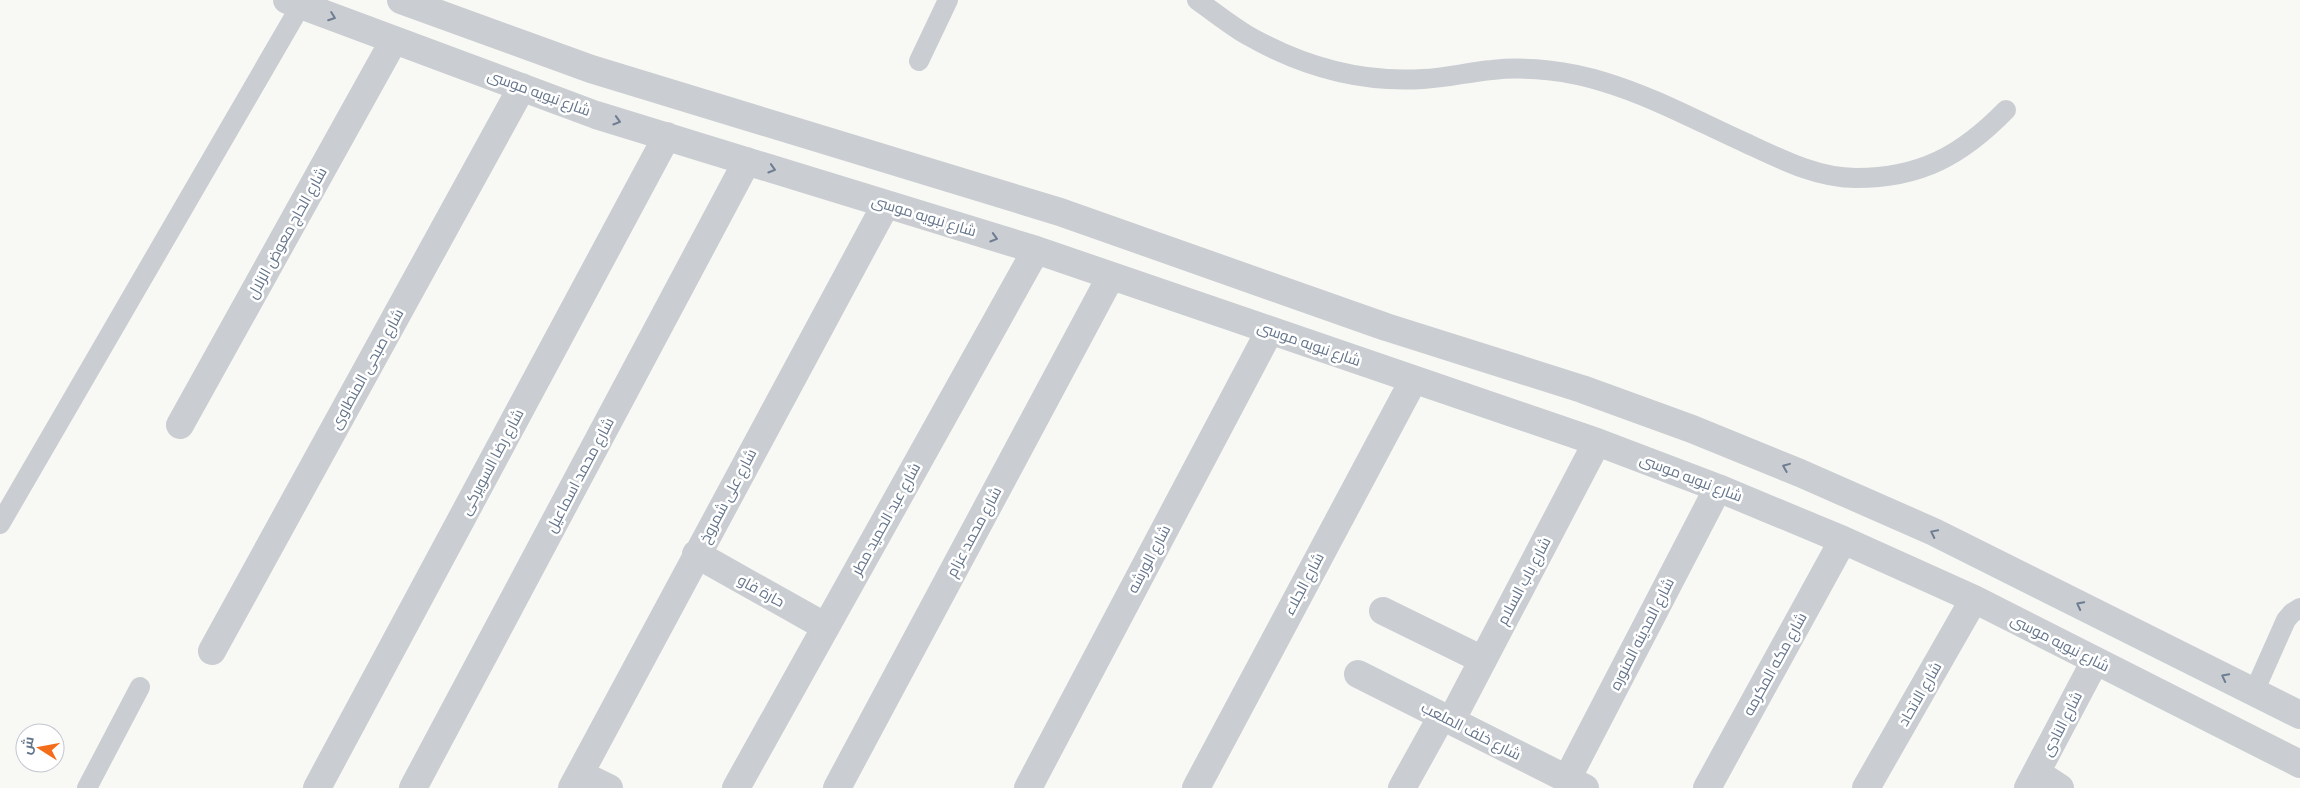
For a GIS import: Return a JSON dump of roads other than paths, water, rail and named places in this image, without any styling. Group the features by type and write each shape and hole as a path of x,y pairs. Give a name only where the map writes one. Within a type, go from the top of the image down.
{"street":[{"path":"401,0 591,70 1060,212 1386,327 1582,389 1692,429 1809,476 1934,532 2300,715"},
{"name":"شارع نبويه موسى","path":"294,3 596,115 1036,250 1413,381 1597,442 1718,488 1843,540 1974,599 2300,764"},
{"name":"شارع الحاج معوض الزلال","path":"180,426 394,40"},
{"name":"شارع صبحى المنطاوى","path":"212,651 522,87"},
{"name":"شارع رضا السويركى","path":"317,788 667,136"},
{"name":"شارع محمد اسماعيل","path":"413,788 747,161"},
{"name":"شارع على شمروخ","path":"576,781 696,554 886,204"},
{"name":"شارع عبد الحميد مطر","path":"736,788 1036,250"},
{"name":"شارع محمد عزام","path":"837,788 1111,276"},
{"name":"شارع الورشه","path":"1028,788 1270,330"},
{"name":"شارع الجلاء","path":"1196,788 1413,381"},
{"name":"شارع باب السلام","path":"1402,788 1482,660 1597,442"},
{"name":"شارع المدينه المنوره","path":"1576,784 1718,488"},
{"name":"شارع مكه المكرمه","path":"1707,788 1843,540"},
{"name":"حارة فاو","path":"696,554 826,627"},
{"name":"شارع الاتحاد","path":"1866,788 1974,599"},
{"path":"1383,611 1482,660"},
{"name":"شارع النادى","path":"2033,780 2095,660"},
{"name":"شارع خلف الملعب","path":"1358,674 1576,784"},
{"path":"2033,780 2060,788"},
{"path":"576,781 609,788"}],"lane":[{"path":"919,61 948,0"},
{"path":"1197,0 1245,34 1280,53 1318,67 1357,76 1389,80 1422,79 1492,70 1529,69 1567,73 1603,82 1638,94 1787,162 1820,173 1854,178 1888,176 1922,168 1953,154 1982,134 2006,110"},
{"path":"0,524 294,3"},
{"path":"2254,692 2286,620 2300,608"},
{"path":"87,788 140,688"}]}
